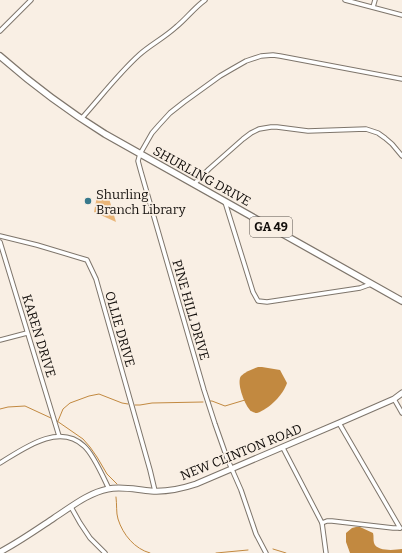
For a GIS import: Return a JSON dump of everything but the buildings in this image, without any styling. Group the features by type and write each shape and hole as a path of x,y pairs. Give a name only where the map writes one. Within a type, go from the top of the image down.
{"main road":[{"name":"SHURLING DRIVE","path":"0,56 50,97 81,119 140,154 402,301"}],"street":[{"path":"0,31 31,0"},
{"path":"81,119 132,62 168,34 205,0"},
{"path":"345,0 402,15"},
{"path":"373,7 375,0"},
{"path":"140,154 152,133 170,113 226,72 253,58 273,55 402,79"},
{"path":"194,184 214,164 251,133 260,129 271,127 308,131 366,129 384,138 392,144 402,156"},
{"name":"PINE HILL DRIVE","path":"140,154 138,161 204,390 227,458 241,490 256,534 266,553"},
{"path":"225,201 253,292 258,301 266,302 360,288 372,284"},
{"name":"OLLIE DRIVE","path":"0,236 87,260 96,280 155,491"},
{"name":"KAREN DRIVE","path":"0,242 60,436"},
{"path":"0,340 27,333"},
{"name":"NEW CLINTON ROAD","path":"0,552 92,494 109,489 166,491 186,488 283,448 402,393"},
{"path":"394,398 402,413"},
{"path":"339,423 401,528"},
{"path":"0,464 38,442 48,438 60,436 73,439 85,446 91,454 109,489"},
{"path":"283,448 322,523 326,553"},
{"path":"71,507 90,538 105,553"},
{"path":"322,523 332,521 401,528"}],"shaded area":[{"path":"98,191 108,195 116,222 94,212"},
{"path":"258,367 280,370 287,383 275,401 262,411 255,413 251,411 246,404 240,389 240,379 244,373"},
{"path":"360,527 373,533 374,543 379,548 386,550 402,549 402,553 350,553 346,542 346,533 352,528"}],"waterway":[{"path":"58,421 63,409 70,403 89,396 99,394 128,404"},
{"path":"210,401 225,406 245,400"},
{"path":"135,405 152,403 203,402"},
{"path":"0,409 25,406 51,418"},
{"path":"57,421 83,439 97,457 107,474 117,484"},
{"path":"116,497 117,517 126,536 139,548 150,553"},
{"path":"273,549 286,553"},
{"path":"216,553 248,550"}],"place":[{"name":"Shurling Branch Library","path":"88,201"}]}
